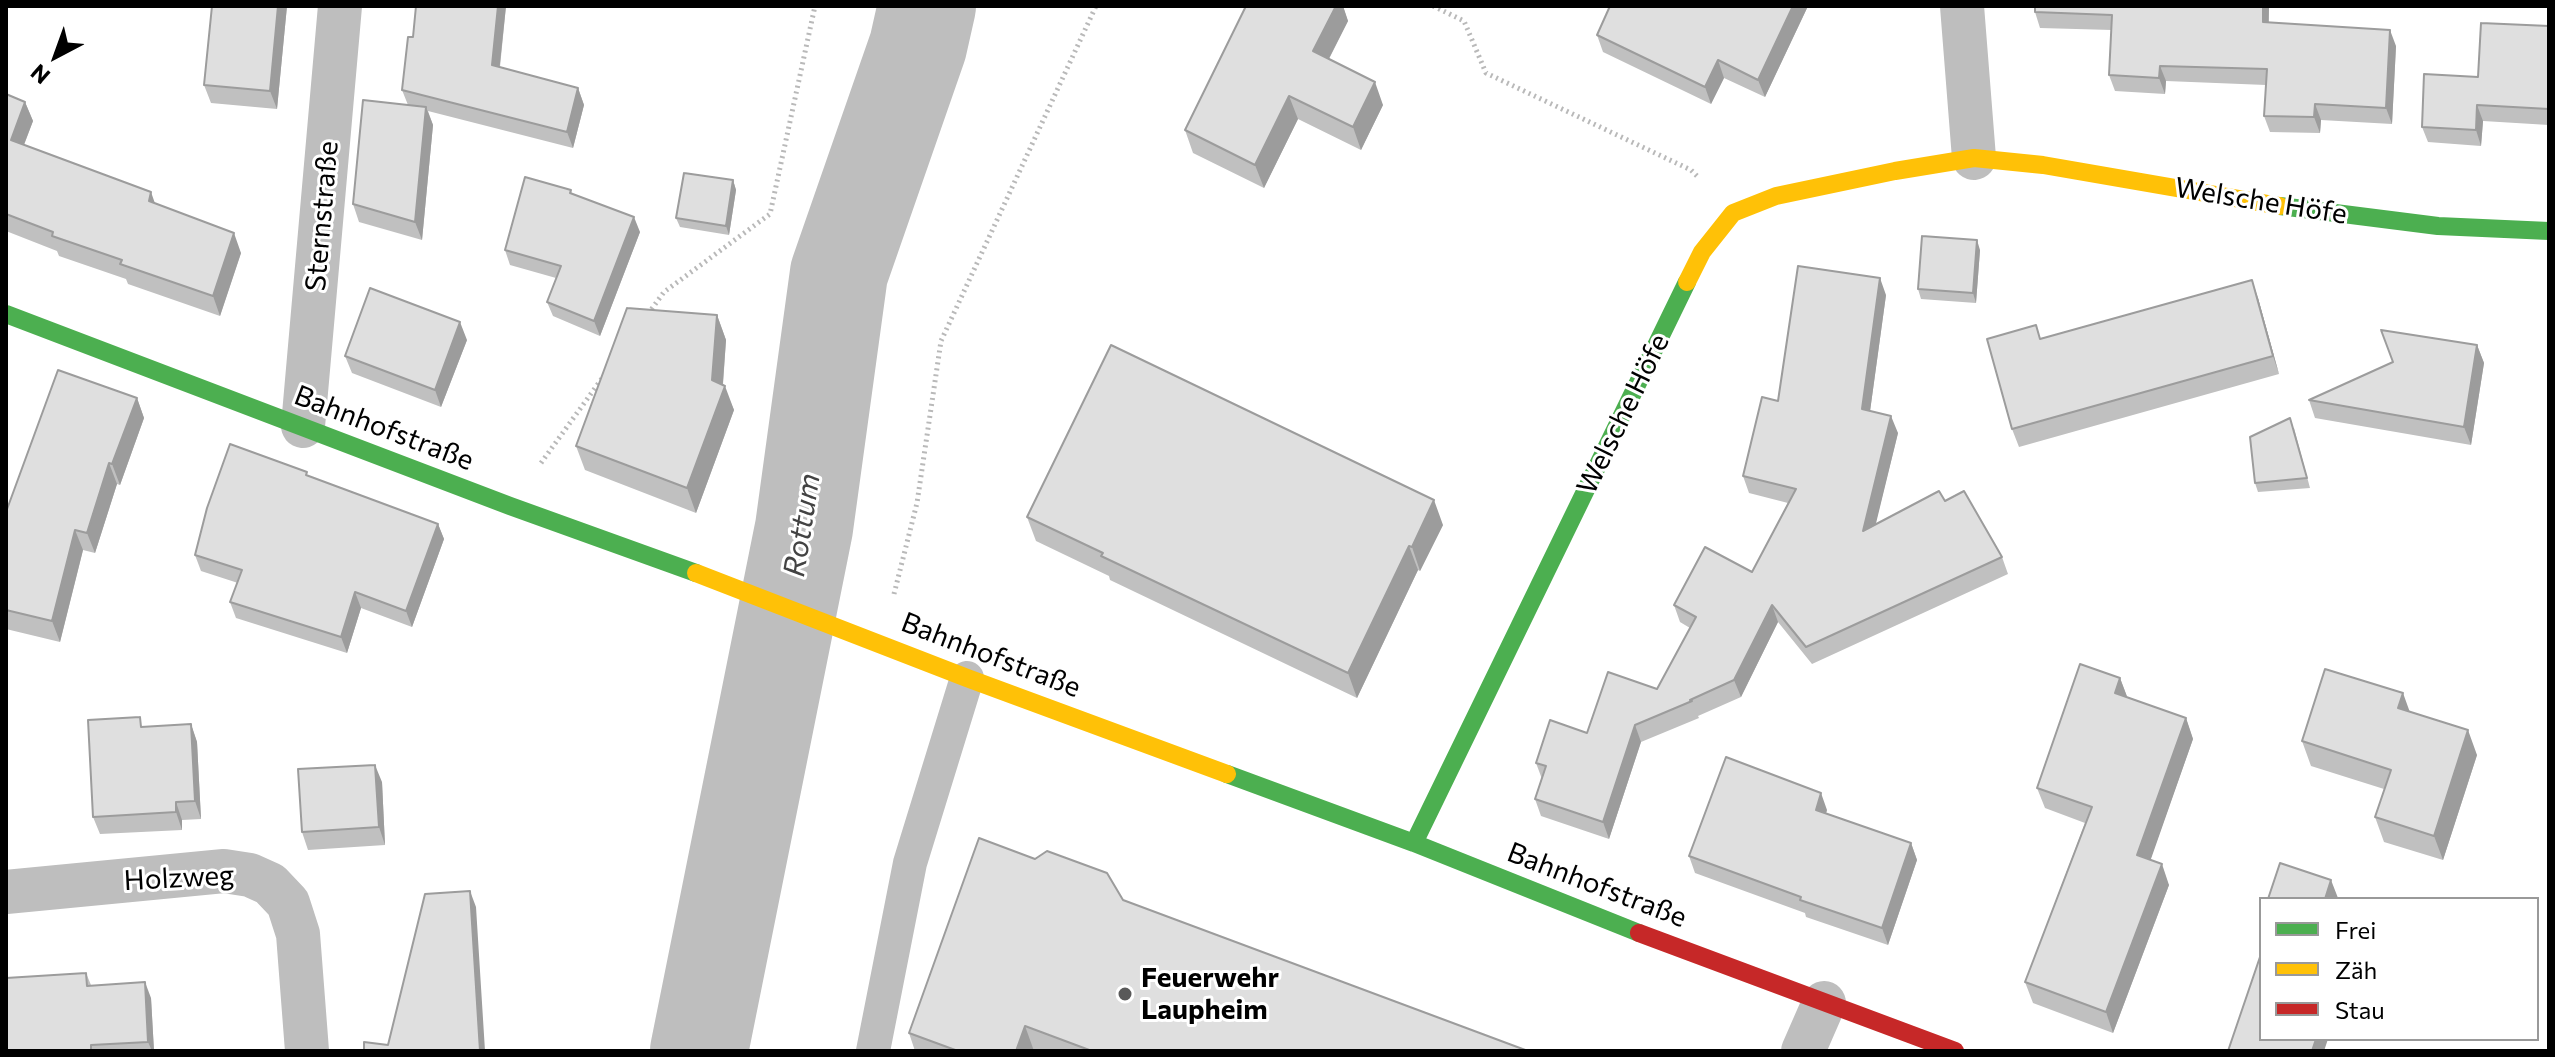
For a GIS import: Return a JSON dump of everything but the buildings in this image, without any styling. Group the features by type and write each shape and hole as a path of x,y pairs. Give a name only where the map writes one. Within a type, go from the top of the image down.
{"main road":[{"name":"Welsche Höfe","path":"1414,843 1702,252 1733,213 1776,196 1974,158 2043,165 2245,201 2438,226 2549,231"},
{"name":"Bahnhofstraße","path":"6,314 510,506 729,585 967,678 1414,843 1623,927 1955,1051"}],"street":[{"name":"Sternstraße","path":"303,426 340,6"},
{"path":"1962,6 1974,158"},
{"name":"Holzweg","path":"6,892 224,871 250,875 270,884 288,903 298,934 307,1051"},
{"path":"1803,1051 1824,1003"}],"lane":[{"path":"873,1051 910,863 967,678"}],"path":[{"path":"646,317 664,292 770,214 815,6"},
{"path":"882,643 917,503 941,341 1096,6"},
{"path":"1433,6 1464,21 1486,73 1691,170 1733,213"},
{"path":"510,506 610,368"}],"waterway":[{"name":"Rottum","path":"699,1051 804,528 839,273 918,46 927,6"}],"traffic: fast":[{"path":"2280,206 2438,226 2549,231"},
{"path":"1414,843 1687,282"},
{"path":"6,314 510,506 696,573"},
{"path":"1227,774 1414,843 1639,933"}],"traffic: slow":[{"path":"1687,282 1702,252 1733,213 1776,196 1974,158 2043,165 2280,206"},
{"path":"696,573 1227,774"}],"traffic: jam":[{"path":"1639,933 1955,1051"}],"place":[{"name":"Feuerwehr Laupheim","path":"1125,994"}]}
